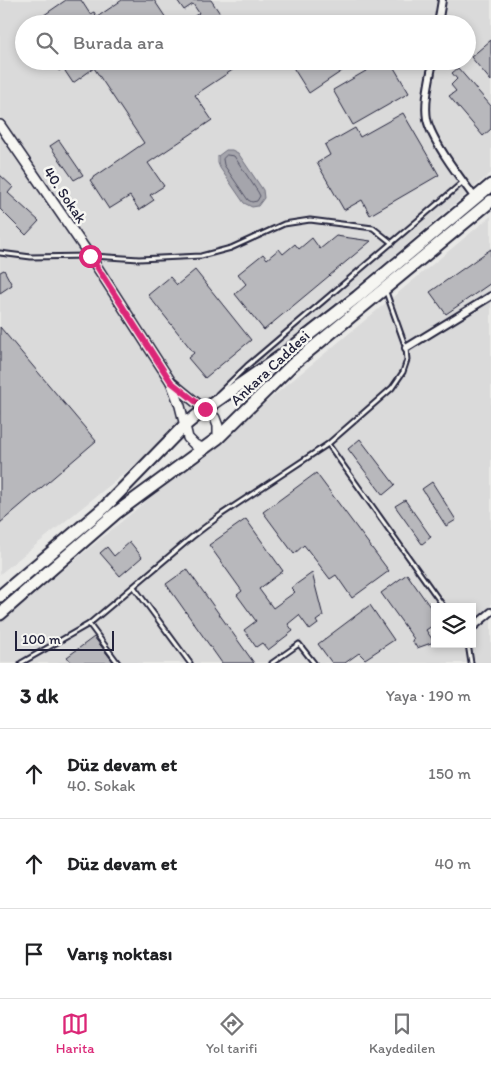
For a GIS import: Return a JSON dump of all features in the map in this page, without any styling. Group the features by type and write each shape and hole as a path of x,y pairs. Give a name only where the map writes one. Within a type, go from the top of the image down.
{"highway":[{"name":"Ankara Caddesi","path":"0,596 105,506 184,426 205,409 284,354 357,297 491,184"},
{"name":"Ankara Caddesi","path":"0,614 116,513 205,449 293,364 491,201"}],"street":[{"path":"440,15 442,0"},
{"path":"432,70 427,97 427,117 430,131 475,198"},
{"name":"40. Sokak","path":"0,125 90,256 171,382"},
{"path":"406,348 491,296"},
{"path":"171,382 215,418 218,426 218,438"},
{"path":"171,382 180,406 188,438 195,445 205,449"},
{"path":"476,625 491,612"}],"lane":[{"path":"205,409 247,366 464,182"},
{"path":"0,253 31,257 90,256 139,259 201,256 231,248 284,224 310,220 373,228 392,243"},
{"path":"21,663 90,624 192,537 222,514 328,444 392,388 403,372 407,360 406,348 385,289"},
{"path":"328,444 441,603"},
{"path":"134,586 190,663"},
{"path":"90,624 118,663"},
{"path":"272,663 298,644 314,663"},
{"path":"469,648 471,663"}],"shaded area":[{"path":"0,0 491,0 491,173 391,258 0,574"},
{"path":"491,216 491,663 0,663 0,622"}],"water":[{"path":"226,150 238,153 263,190 264,198 258,206 252,207 244,203 220,168 218,156"}],"building":[{"path":"66,0 81,0 90,14 94,12 96,15 44,15"},
{"path":"122,0 154,0 164,15 100,15"},
{"path":"177,0 211,0 221,15 196,15 199,13 193,4 184,10"},
{"path":"491,40 491,81 476,63 476,53"},
{"path":"64,70 91,70 73,83"},
{"path":"95,70 232,70 195,95 212,120 148,163 164,186 150,195 154,200 139,210 130,196 109,209 90,180 144,143"},
{"path":"295,70 344,70 309,93"},
{"path":"367,70 395,70 409,93 353,125 333,90"},
{"path":"460,70 491,106 491,129 483,136 449,96 456,91 451,85 457,79 452,73"},
{"path":"403,113 439,175 370,215 362,200 344,210 317,163 330,155 325,145 355,128 360,137"},
{"path":"59,140 83,175 74,180 50,146"},
{"path":"0,175 13,187 8,193 39,221 26,235 0,209"},
{"path":"336,236 371,241 264,330 235,294 246,284 238,274 263,254 267,259 279,249 283,254 295,244 299,249 312,238 320,249"},
{"path":"491,249 491,283 446,314 430,292"},
{"path":"4,270 12,285 0,293 0,272"},
{"path":"195,270 251,340 205,378 188,358 194,353 148,295 170,277 177,285"},
{"path":"0,327 96,441 0,523"},
{"path":"360,439 395,485 383,495 348,449"},
{"path":"316,473 389,571 352,598 336,575 330,579 304,545 294,554 263,512"},
{"path":"432,482 456,520 446,526 422,489"},
{"path":"405,500 431,537 422,544 395,506"},
{"path":"246,519 283,571 259,589 273,608 295,592 291,588 312,573 323,616 316,621 318,624 310,630 299,615 288,624 293,631 268,650 262,643 256,647 244,630 256,621 237,595 242,591 209,545"},
{"path":"130,542 142,557 120,576 100,553 107,547 114,556"},
{"path":"187,569 254,663 222,663 166,584"},
{"path":"407,574 431,608 431,627 426,630 431,638 431,643 417,648 412,640 414,639 381,593"},
{"path":"370,605 394,640 365,659 359,653 345,663 332,663 318,644"},
{"path":"94,637 114,663 72,663 67,657"}],"route":[{"path":"90,256 171,382 205,409"}]}
